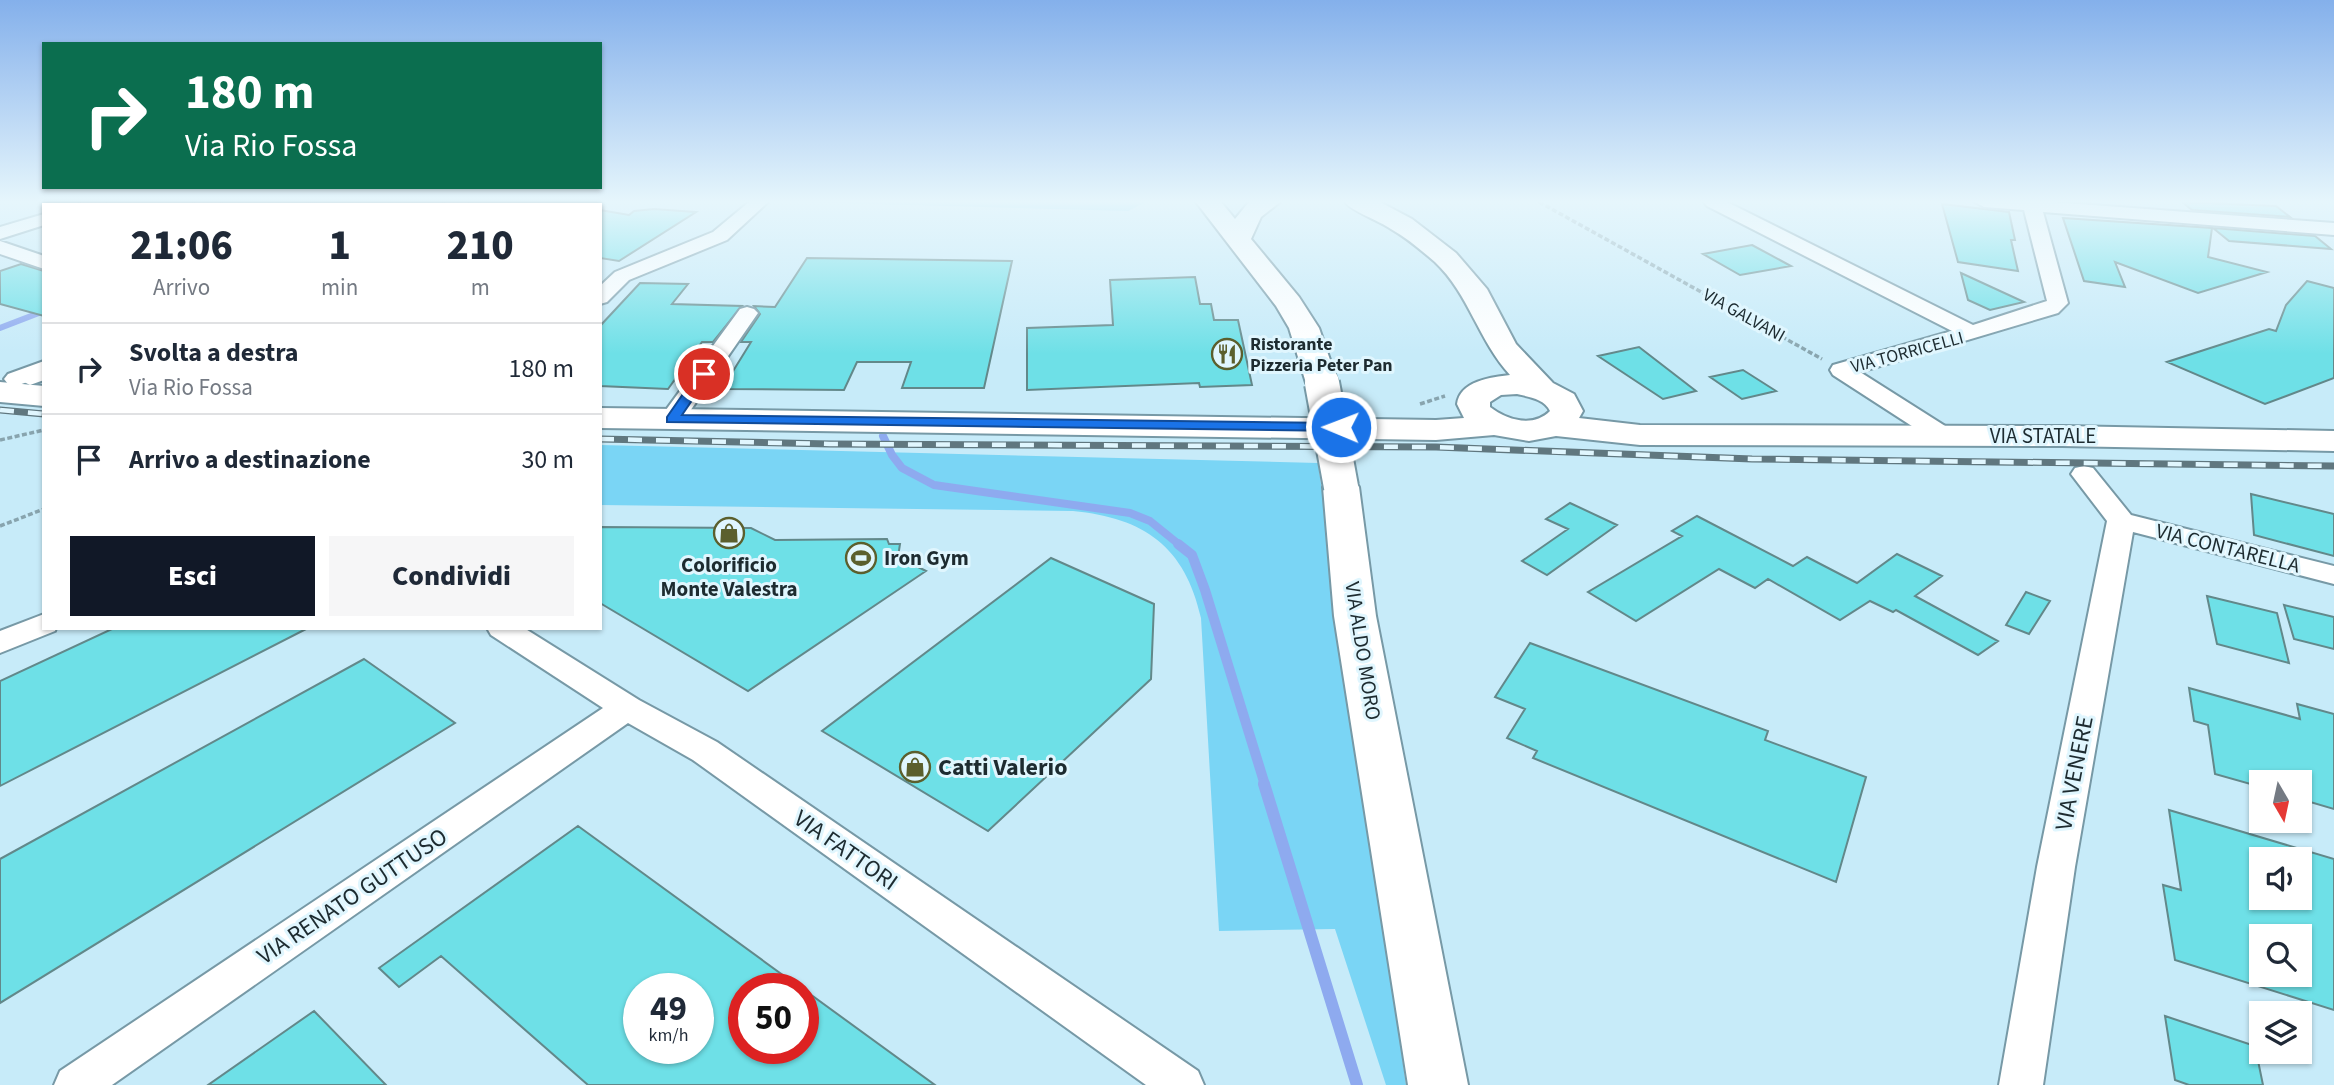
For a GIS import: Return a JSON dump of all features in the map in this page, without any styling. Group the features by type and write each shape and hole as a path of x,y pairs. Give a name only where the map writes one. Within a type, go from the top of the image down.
{"main road":[{"name":"VIA ALDO MORO","path":"1249,253 1294,311 1307,337 1322,383 1341,487 1355,616 1438,1085"},
{"path":"1438,253 1471,285 1497,338 1554,408"},
{"path":"602,418 1436,430 1488,406 1502,372 1497,338"},
{"name":"VIA STATALE","path":"1554,408 1534,430 1488,406 1517,384 1554,408 1640,435 2334,441"}],"street":[{"path":"15,253 42,262"},
{"path":"602,296 622,276 679,253"},
{"name":"VIA TORRICELLI","path":"1813,253 1973,333"},
{"name":"VIA TORRICELLI","path":"1841,370 2051,309 2058,303 2044,253"},
{"path":"672,419 747,313"},
{"path":"1841,370 1944,436"},
{"path":"2084,474 2121,521"},
{"name":"VIA CONTARELLA","path":"2121,521 2334,575"},
{"name":"VIA VENERE","path":"2021,1085 2069,798 2121,521"},
{"path":"0,643 42,625"},
{"name":"VIA FATTORI","path":"505,630 627,708 705,751 1181,1085"},
{"name":"VIA RENATO GUTTUSO","path":"76,1085 627,708"}],"path":[{"name":"VIA GALVANI","path":"1630,253 1841,370"},
{"path":"0,440 42,430"},
{"path":"0,526 42,510"}],"shaded area":[{"path":"602,445 1318,463 1406,1085 1386,1085 1335,929 1219,931 1201,618 1194,593 1184,572 1158,540 1121,521 1073,511 602,505"}],"building":[{"path":"602,253 632,253 619,261 602,258"},
{"path":"1766,253 1791,266 1740,275 1703,254"},
{"path":"1955,253 2014,253 2018,271 1958,262"},
{"path":"2075,253 2209,253 2208,257 2267,272 2198,293 2115,262 2125,287 2084,281"},
{"path":"807,258 1012,261 984,388 902,388 911,362 857,362 844,390 722,389 751,342 741,342 760,314 754,306 775,307"},
{"path":"21,264 42,270 42,315 0,304 0,271"},
{"path":"1961,273 2024,302 1990,310 1968,300"},
{"path":"1195,277 1200,304 1211,304 1214,320 1238,320 1252,385 1200,387 1199,383 1027,390 1027,328 1113,325 1110,280"},
{"path":"2307,281 2334,288 2334,378 2265,404 2167,362 2269,329 2276,331 2286,305"},
{"path":"640,283 688,284 672,304 742,306 713,342 702,342 668,389 602,386 602,324"},
{"path":"1639,347 1696,391 1663,399 1598,356"},
{"path":"1743,370 1776,391 1742,399 1710,377"},
{"path":"2251,494 2334,514 2334,556 2254,535"},
{"path":"1570,503 1617,525 1547,575 1522,561 1568,529 1546,519"},
{"path":"1697,516 1793,566 1807,557 1857,583 1897,554 1942,576 1915,596 1998,641 1978,655 1896,610 1893,612 1870,601 1840,620 1768,579 1755,588 1719,569 1636,621 1588,592 1682,536 1672,531"},
{"path":"602,527 751,528 775,540 887,539 889,544 900,544 898,557 926,571 748,691 602,604"},
{"path":"1051,558 1154,604 1151,679 988,831 822,731"},
{"path":"2026,592 2050,601 2029,634 2006,625"},
{"path":"2207,596 2277,613 2289,663 2217,644"},
{"path":"2284,605 2334,617 2334,649 2294,639"},
{"path":"110,630 304,630 0,786 0,681"},
{"path":"1530,643 1768,731 1765,740 1866,777 1836,882 1533,758 1537,751 1507,738 1525,709 1495,697"},
{"path":"364,659 455,723 0,1003 0,859"},
{"path":"2189,688 2300,719 2297,704 2334,714 2334,809 2312,803 2312,770 2249,770 2249,784 2215,774 2208,725 2194,721"},
{"path":"2169,810 2294,847 2249,847 2249,910 2312,910 2312,852 2334,859 2334,1010 2261,987 2312,987 2312,924 2249,924 2249,983 2175,960 2163,885 2181,890"},
{"path":"578,826 780,973 728,973 728,1064 819,1064 819,1001 935,1085 588,1085 441,956 399,987 379,968"},
{"path":"314,1011 386,1085 208,1085"},
{"path":"2165,1016 2249,1044 2249,1064 2259,1064 2263,1085 2189,1085 2175,1080"}],"waterway":[{"path":"0,328 42,312"},
{"path":"883,436 902,468 934,485 1130,513 1150,521 1181,546"},
{"path":"1178,544 1192,555 1205,590 1265,785"},
{"path":"1264,784 1357,1085"}],"railway":[{"path":"0,410 42,414"},
{"path":"602,439 830,444 1436,447 1752,459 2334,466"}],"place":[{"name":"Ristorante Pizzeria Peter Pan","path":"1227,354"},
{"name":"Colorificio Monte Valestra","path":"729,533"},
{"name":"Iron Gym","path":"861,558"},
{"name":"Catti Valerio","path":"915,767"}],"route":[{"path":"704,374 672,419 1341,427"}]}
